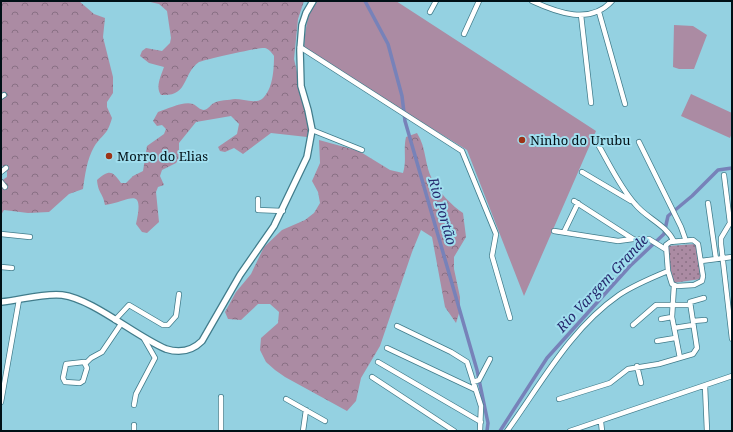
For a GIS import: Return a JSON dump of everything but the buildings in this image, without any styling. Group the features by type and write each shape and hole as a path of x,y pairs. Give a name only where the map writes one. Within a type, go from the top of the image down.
{"main road":[{"path":"1,302 53,295 64,296 88,304 161,347 175,352 185,350 199,344 205,337 240,275 282,211 307,157 312,130 301,86 300,46 302,25 306,13 313,1"}],"street":[{"path":"430,12 436,1"},
{"path":"464,34 480,1"},
{"path":"532,1 568,14 581,15 599,12 612,1"},
{"path":"599,12 625,104"},
{"path":"581,15 591,103"},
{"path":"300,46 458,148 467,160 496,234 492,256 510,318"},
{"path":"312,130 362,150"},
{"path":"596,141 633,202 644,214 669,232 674,242"},
{"path":"639,142 677,218 686,240"},
{"path":"1,172 6,168"},
{"path":"582,172 633,202"},
{"path":"724,175 730,223 721,238 732,339"},
{"path":"1,182 4,187"},
{"path":"258,199 257,208 282,211"},
{"path":"564,232 576,202 633,239"},
{"path":"708,203 716,259"},
{"path":"554,231 618,241 651,239 665,249"},
{"path":"1,234 30,237"},
{"path":"686,240 695,240 698,242 703,276 700,283 694,285 674,286 670,283 665,249 668,244 686,240"},
{"path":"700,262 732,257"},
{"path":"1,267 12,268"},
{"path":"507,431 561,353 582,328 619,295 668,271"},
{"path":"674,286 671,305 675,338 680,358"},
{"path":"114,320 129,306 161,324 168,325 176,316 179,294"},
{"path":"559,399 610,383 628,369 637,366 659,364 695,352 690,305 692,300 704,298"},
{"path":"1,402 19,300"},
{"path":"633,324 652,307 659,305 690,305"},
{"path":"661,319 672,317"},
{"path":"674,328 705,320"},
{"path":"85,364 86,371 81,382 65,382 63,378 66,364 85,364 91,358 102,352 120,324"},
{"path":"397,326 465,360 476,381"},
{"path":"134,405 136,394 155,358 143,337"},
{"path":"657,341 675,338"},
{"path":"387,348 475,390"},
{"path":"480,431 481,406 475,390 476,381 490,360"},
{"path":"378,362 481,422"},
{"path":"637,366 641,383"},
{"path":"570,431 602,422 649,404 732,376"},
{"path":"372,377 454,431"},
{"path":"705,386 707,431"},
{"path":"221,397 221,431"},
{"path":"286,399 325,421"},
{"path":"303,431 306,410"},
{"path":"602,422 602,431"},
{"path":"134,425 134,431"}],"green space":[{"path":"1,1 79,1 94,14 105,18 103,37 113,77 113,93 107,102 107,107 112,118 106,131 94,147 87,167 83,189 69,194 49,212 28,213 4,210 1,215 1,181 7,177 7,172 3,168 1,161"},
{"path":"146,1 304,1 298,19 294,59 311,132 307,137 271,133 243,154 234,148 225,152 220,151 218,147 237,134 239,124 231,116 196,122 179,143 179,158 176,163 162,170 160,176 164,185 158,187 156,192 159,222 147,233 142,232 136,224 138,204 136,200 133,198 105,205 98,188 97,180 105,174 110,173 113,174 121,183 126,183 133,176 143,171 147,146 164,134 166,129 162,125 157,126 153,121 158,112 189,103 204,110 214,103 221,101 235,99 256,101 262,99 266,95 271,85 274,56 268,49 261,48 199,62 190,72 181,89 170,95 161,95 159,92 159,85 164,67 149,63 140,56 142,51 146,48 162,51 170,43 171,38 167,11 159,4"},
{"name":"Ninho do Urubu","path":"317,1 396,1 596,131 524,296 467,150 304,50 308,18"},
{"path":"674,25 693,26 707,35 694,69 679,69 673,67"},
{"path":"691,94 732,113 732,133 730,138 681,116"},
{"path":"417,133 422,145 429,173 435,184 446,198 463,213 466,237 454,257 454,269 460,297 460,310 456,323 445,307 432,237 421,230 380,346 361,378 356,401 347,411 285,377 266,362 260,350 261,338 278,323 279,312 270,304 258,304 241,320 228,319 225,312 236,292 251,274 264,247 282,230 305,220 314,213 320,203 318,192 312,181 320,163 319,140 359,151 390,170 403,173 405,164 406,137"},
{"path":"696,244 701,279 673,283 667,246"}],"waterway":[{"name":"Rio Portão","path":"365,1 388,44 402,96 405,121 477,370 488,423 487,431"},
{"name":"Rio Vargem Grande","path":"500,431 547,358 630,266 664,234 668,216 692,196 718,170 732,168"}],"place":[{"name":"Ninho do Urubu","path":"522,140"},
{"name":"Morro do Elias","path":"109,156"}]}
